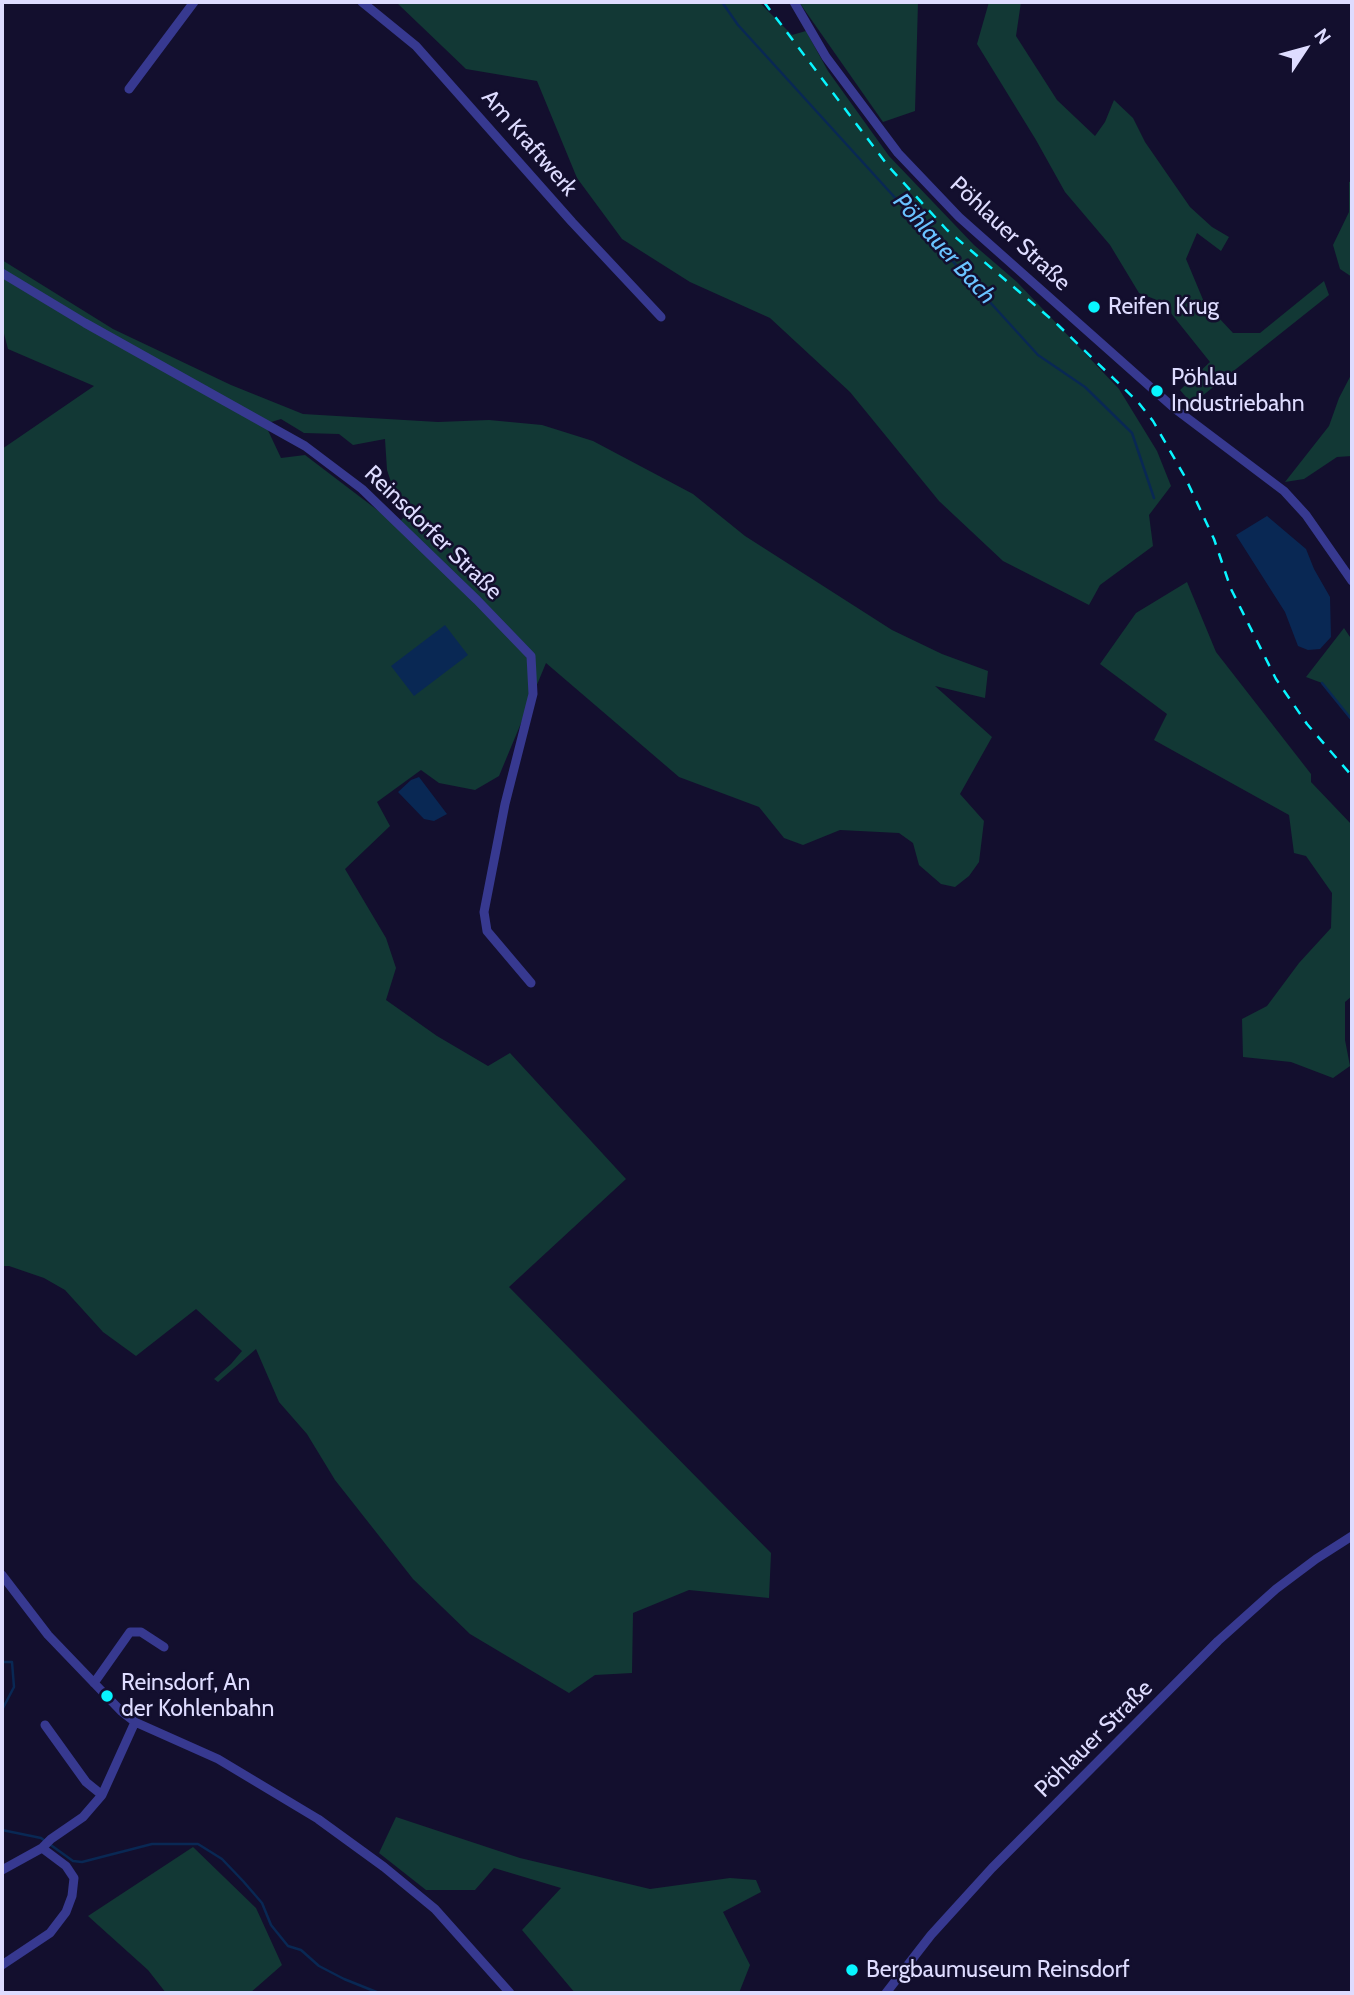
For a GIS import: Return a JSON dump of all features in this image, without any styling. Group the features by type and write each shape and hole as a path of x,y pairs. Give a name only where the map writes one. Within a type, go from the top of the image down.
{"street":[{"path":"129,89 194,2"},
{"name":"Am Kraftwerk","path":"362,2 416,46 572,222 661,317"},
{"name":"Pöhlauer Straße","path":"794,2 826,57 898,153 950,208 1174,408 1284,491 1306,515 1352,582"},
{"name":"Reinsdorfer Straße","path":"2,272 85,323 305,446 362,489 531,656 533,694 505,804 484,912 487,931 531,982"},
{"name":"Pöhlauer Straße","path":"889,1991 931,1935 992,1868 1218,1641 1276,1590 1316,1559 1352,1536"},
{"path":"2,1575 48,1635 91,1681 135,1722 218,1759 318,1819 384,1867 435,1909 510,1993"},
{"path":"91,1681 130,1632 141,1632 164,1647"},
{"path":"2,1870 42,1848 83,1817 102,1795 135,1722"},
{"path":"45,1725 86,1782 102,1795"},
{"path":"2,1965 50,1933 66,1913 72,1896 74,1878 66,1866 42,1848"}],"green space":[{"path":"396,2 759,2 792,35 806,31 828,71 889,156 974,245 1017,282 1119,389 1157,451 1171,486 1149,515 1153,546 1100,585 1089,605 1003,561 939,501 850,392 770,318 690,282 622,239 577,178 537,81 466,69"},
{"path":"799,2 918,2 915,111 883,122"},
{"path":"989,2 1021,2 1016,36 1057,100 1095,136 1105,122 1114,100 1133,118 1145,142 1190,207 1212,227 1229,237 1221,251 1197,233 1186,259 1204,302 1233,333 1260,333 1324,281 1329,295 1192,404 1180,390 1210,362 1162,302 1139,293 1110,245 1065,192 977,44"},
{"path":"1352,181 1352,277 1340,269 1333,245 1349,212 1349,182"},
{"path":"2,260 113,329 231,385 303,414 438,422 489,420 542,425 593,441 693,494 745,536 892,630 942,654 988,671 985,698 935,686 992,737 960,794 984,821 979,862 969,876 955,887 941,884 919,865 913,843 899,833 840,830 803,845 784,838 759,807 679,777 546,663 499,776 475,790 439,783 421,770 377,802 390,826 345,869 386,938 396,968 386,1000 437,1036 488,1066 510,1053 626,1179 509,1287 771,1553 769,1598 689,1590 633,1613 632,1673 595,1675 569,1693 470,1634 413,1579 335,1480 307,1434 279,1402 256,1349 218,1382 214,1379 242,1351 196,1309 136,1356 103,1332 65,1290 44,1278 2,1266 2,449 94,386 8,349 2,326","holes":["281,419 304,433 339,434 353,445 385,439 387,470 403,518 397,525 305,455 281,458 265,424"]},
{"path":"1352,373 1352,456 1337,457 1304,479 1285,482 1329,426"},
{"path":"1187,582 1216,652 1311,774 1311,782 1352,825 1352,996 1345,1002 1345,1040 1350,1066 1333,1078 1291,1062 1243,1057 1242,1019 1267,1006 1299,963 1331,928 1332,893 1306,856 1294,853 1289,815 1154,740 1167,714 1100,664 1136,613"},
{"path":"1344,628 1352,640 1352,720 1322,683 1306,677"},
{"path":"396,1817 520,1858 650,1889 730,1878 756,1880 761,1892 723,1912 750,1965 739,1993 575,1993 522,1930 561,1888 494,1868 475,1890 426,1890 379,1853"},
{"path":"193,1847 256,1908 282,1965 250,1993 166,1993 148,1970 88,1916"}],"water":[{"path":"1267,516 1306,549 1330,597 1331,637 1320,649 1308,650 1298,646 1285,612 1236,535"},
{"path":"445,625 468,655 414,696 391,666"},
{"path":"419,777 447,814 434,821 424,819 398,792 411,780"}],"waterway":[{"name":"Pöhlauer Bach","path":"722,2 738,25 1038,355 1085,387 1132,433 1154,498"},
{"name":"Pöhlauer Bach","path":"1322,683 1352,720"},
{"path":"2,1662 12,1662 14,1687 2,1710"},
{"path":"2,1830 41,1838 73,1861 82,1862 152,1844 198,1844 222,1859 243,1881 262,1903 271,1925 288,1946 301,1950 319,1966 344,1979 379,1993"}],"railway":[{"path":"764,2 889,167 947,230 1058,325 1138,402 1153,421 1185,477 1214,539 1231,589 1276,679 1307,724 1352,776"}],"place":[{"name":"Reifen Krug","path":"1094,307"},
{"name":"Pöhlau Industriebahn","path":"1157,391"},
{"name":"Reinsdorf, An der Kohlenbahn","path":"107,1696"},
{"name":"Bergbaumuseum Reinsdorf","path":"852,1970"}]}
